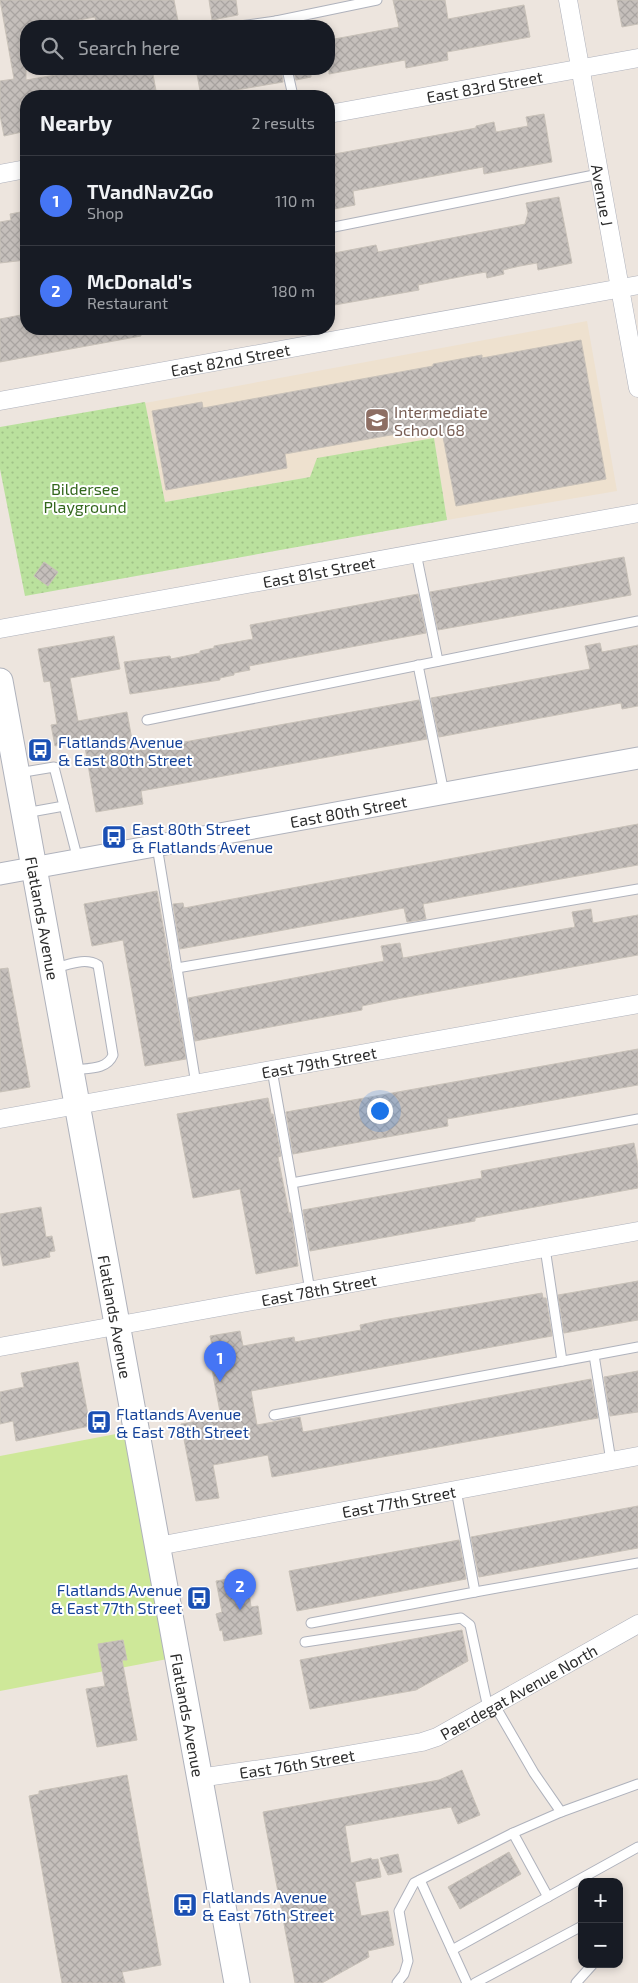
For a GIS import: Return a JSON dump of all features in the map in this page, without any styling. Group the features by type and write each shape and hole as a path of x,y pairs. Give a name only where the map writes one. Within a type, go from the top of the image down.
{"main road":[{"name":"Flatlands Avenue","path":"0,681 237,1983"}],"street":[{"name":"Avenue J","path":"568,0 620,288 634,346 638,388"},
{"name":"East 83rd Street","path":"335,113 638,58"},
{"path":"0,174 20,170"},
{"name":"East 82nd Street","path":"0,401 638,285"},
{"name":"East 81st Street","path":"0,629 638,513"},
{"name":"East 80th Street","path":"0,874 638,758"},
{"name":"East 79th Street","path":"0,1119 638,1004"},
{"name":"East 78th Street","path":"0,1347 638,1231"},
{"name":"East 77th Street","path":"158,1546 638,1456"},
{"name":"Paerdegat Avenue North","path":"394,1747 422,1742 437,1736 638,1624"},
{"name":"East 76th Street","path":"199,1778 394,1747"}],"lane":[{"path":"294,20 376,0"},
{"path":"288,75 292,90"},
{"path":"335,227 599,174"},
{"path":"416,553 438,661"},
{"path":"147,720 638,621"},
{"path":"418,665 444,793"},
{"path":"17,773 54,767 78,860"},
{"path":"24,813 64,806"},
{"path":"158,846 196,1084"},
{"path":"177,968 638,889"},
{"path":"52,968 84,961 92,961 98,965 113,1055 110,1062 104,1066 71,1070"},
{"path":"272,1070 310,1291"},
{"path":"292,1183 638,1119"},
{"path":"545,1248 562,1361"},
{"path":"274,1415 638,1347"},
{"path":"594,1355 611,1461"},
{"path":"456,1490 475,1592"},
{"path":"311,1623 638,1563"},
{"path":"304,1642 461,1618 470,1625 491,1706 561,1812"},
{"path":"397,1983 404,1974 408,1960 399,1911 414,1883 513,1833 561,1812 638,1784"},
{"path":"513,1833 548,1897"},
{"path":"452,1950 638,1847"},
{"path":"420,1880 467,1983"},
{"path":"475,1983 578,1928"},
{"path":"576,1983 589,1968"}],"shaded area":[{"name":"Intermediate School 68","path":"587,321 617,491 447,520 434,438 310,477 165,502 145,403"}],"green space":[{"name":"Bildersee Playground","path":"145,402 165,502 310,477 317,458 434,438 447,520 25,596 0,469 0,427"},
{"path":"137,1430 178,1657 0,1691 0,1456"}],"building":[{"path":"0,0 174,0 178,20 96,20 95,17 78,20 20,20 20,75 26,75 26,80 56,75 153,75 156,90 20,90 20,132 4,136 0,115 0,81 14,79"},
{"path":"209,0 236,0 238,15 212,20"},
{"path":"393,0 445,0 448,19 524,5 530,37 447,52 448,60 406,68 405,60 335,73 335,39 399,27"},
{"path":"617,0 638,0 638,24 622,27"},
{"path":"197,75 282,75 283,82 236,90 200,90"},
{"path":"295,75 311,75 311,77 296,80"},
{"path":"544,114 552,162 484,174 483,167 353,191 355,205 335,209 335,154 476,128 476,126 494,122 496,132 528,126 526,117"},
{"path":"559,197 572,263 538,270 537,263 520,266 503,270 504,274 487,278 486,272 469,275 418,285 419,290 335,305 335,253 376,245 378,252 525,224 528,213 526,203"},
{"path":"20,212 20,261 0,263 0,222 11,220 10,214"},
{"path":"20,315 20,335 141,336 0,362 0,319"},
{"name":"Intermediate School 68","path":"581,340 606,479 456,506 441,426 285,454 287,468 166,490 152,411 202,402 203,408 433,366 433,364 482,355 482,358"},
{"path":"624,557 631,595 438,630 430,592"},
{"path":"44,562 58,572 48,586 34,576"},
{"path":"418,594 426,633 249,666 250,670 234,673 234,675 220,678 220,680 130,694 124,662 170,656 171,659 200,653 200,651 214,648 214,646 253,639 250,625"},
{"path":"114,636 120,669 70,678 78,721 127,712 134,751 419,700 427,739 141,791 143,804 96,812 84,741 55,746 51,725 57,724 50,681 44,682 38,649"},
{"path":"600,643 602,652 638,645 638,706 622,709 621,703 439,737 431,698 590,669 585,646"},
{"path":"638,824 638,865 423,904 426,919 407,922 404,908 180,949 173,904 183,903 184,908"},
{"path":"157,891 186,1059 145,1066 123,940 92,946 84,904"},
{"path":"591,909 593,923 638,915 638,955 391,1000 362,1006 362,1010 195,1041 188,998 384,961 381,946 400,943 403,958 575,927 572,912"},
{"path":"8,968 30,1087 0,1092 0,969"},
{"path":"638,1049 638,1085 447,1119 448,1126 293,1154 286,1112"},
{"path":"268,1098 281,1156 278,1157 289,1213 291,1213 298,1266 256,1274 240,1189 193,1198 177,1114"},
{"path":"634,1143 638,1165 638,1188 475,1218 475,1221 310,1251 303,1210 482,1178 481,1171"},
{"path":"41,1207 46,1237 52,1236 55,1251 49,1252 50,1257 3,1266 0,1250 0,1214"},
{"path":"638,1281 638,1320 564,1333 558,1295"},
{"path":"542,1293 543,1298 546,1298 552,1336 251,1391 257,1425 300,1417 303,1432 591,1379 598,1418 272,1477 268,1455 213,1465 219,1498 196,1501 181,1424 221,1417 212,1370 217,1369 210,1336 240,1331 243,1346 294,1337 295,1342 361,1330 360,1325 383,1320"},
{"path":"78,1362 90,1426 16,1441 13,1421 0,1424 0,1392 24,1387 21,1373"},
{"path":"638,1371 638,1412 610,1416 604,1377"},
{"path":"638,1506 638,1548 479,1577 471,1537"},
{"path":"459,1540 466,1579 297,1611 289,1571"},
{"path":"234,1578 236,1593 249,1591 251,1607 258,1606 262,1634 224,1641 216,1614 222,1612 216,1581"},
{"path":"462,1630 468,1661 416,1690 310,1709 300,1660"},
{"path":"123,1640 127,1660 122,1660 137,1740 97,1747 86,1689 105,1686 98,1644"},
{"path":"462,1770 480,1815 458,1824 451,1807 345,1826 351,1863 371,1858 372,1860 378,1859 381,1877 355,1882 361,1916 388,1911 394,1945 368,1951 369,1957 322,1983 295,1983 263,1812 439,1780"},
{"path":"127,1775 161,1965 122,1972 125,1983 62,1983 29,1796 39,1794 39,1791"},
{"path":"509,1852 521,1874 460,1909 448,1887"},
{"path":"398,1854 402,1872 388,1875 380,1858"}],"place":[{"name":"Intermediate School 68","path":"377,420"},
{"name":"Flatlands Avenue & East 80th Street","path":"40,750"},
{"name":"East 80th Street & Flatlands Avenue","path":"114,837"},
{"name":"TVandNav2Go","path":"220,1382"},
{"name":"Flatlands Avenue & East 78th Street","path":"99,1422"},
{"name":"Flatlands Avenue & East 77th Street","path":"199,1598"},
{"name":"McDonald's","path":"240,1610"},
{"name":"Flatlands Avenue & East 76th Street","path":"185,1905"}]}
